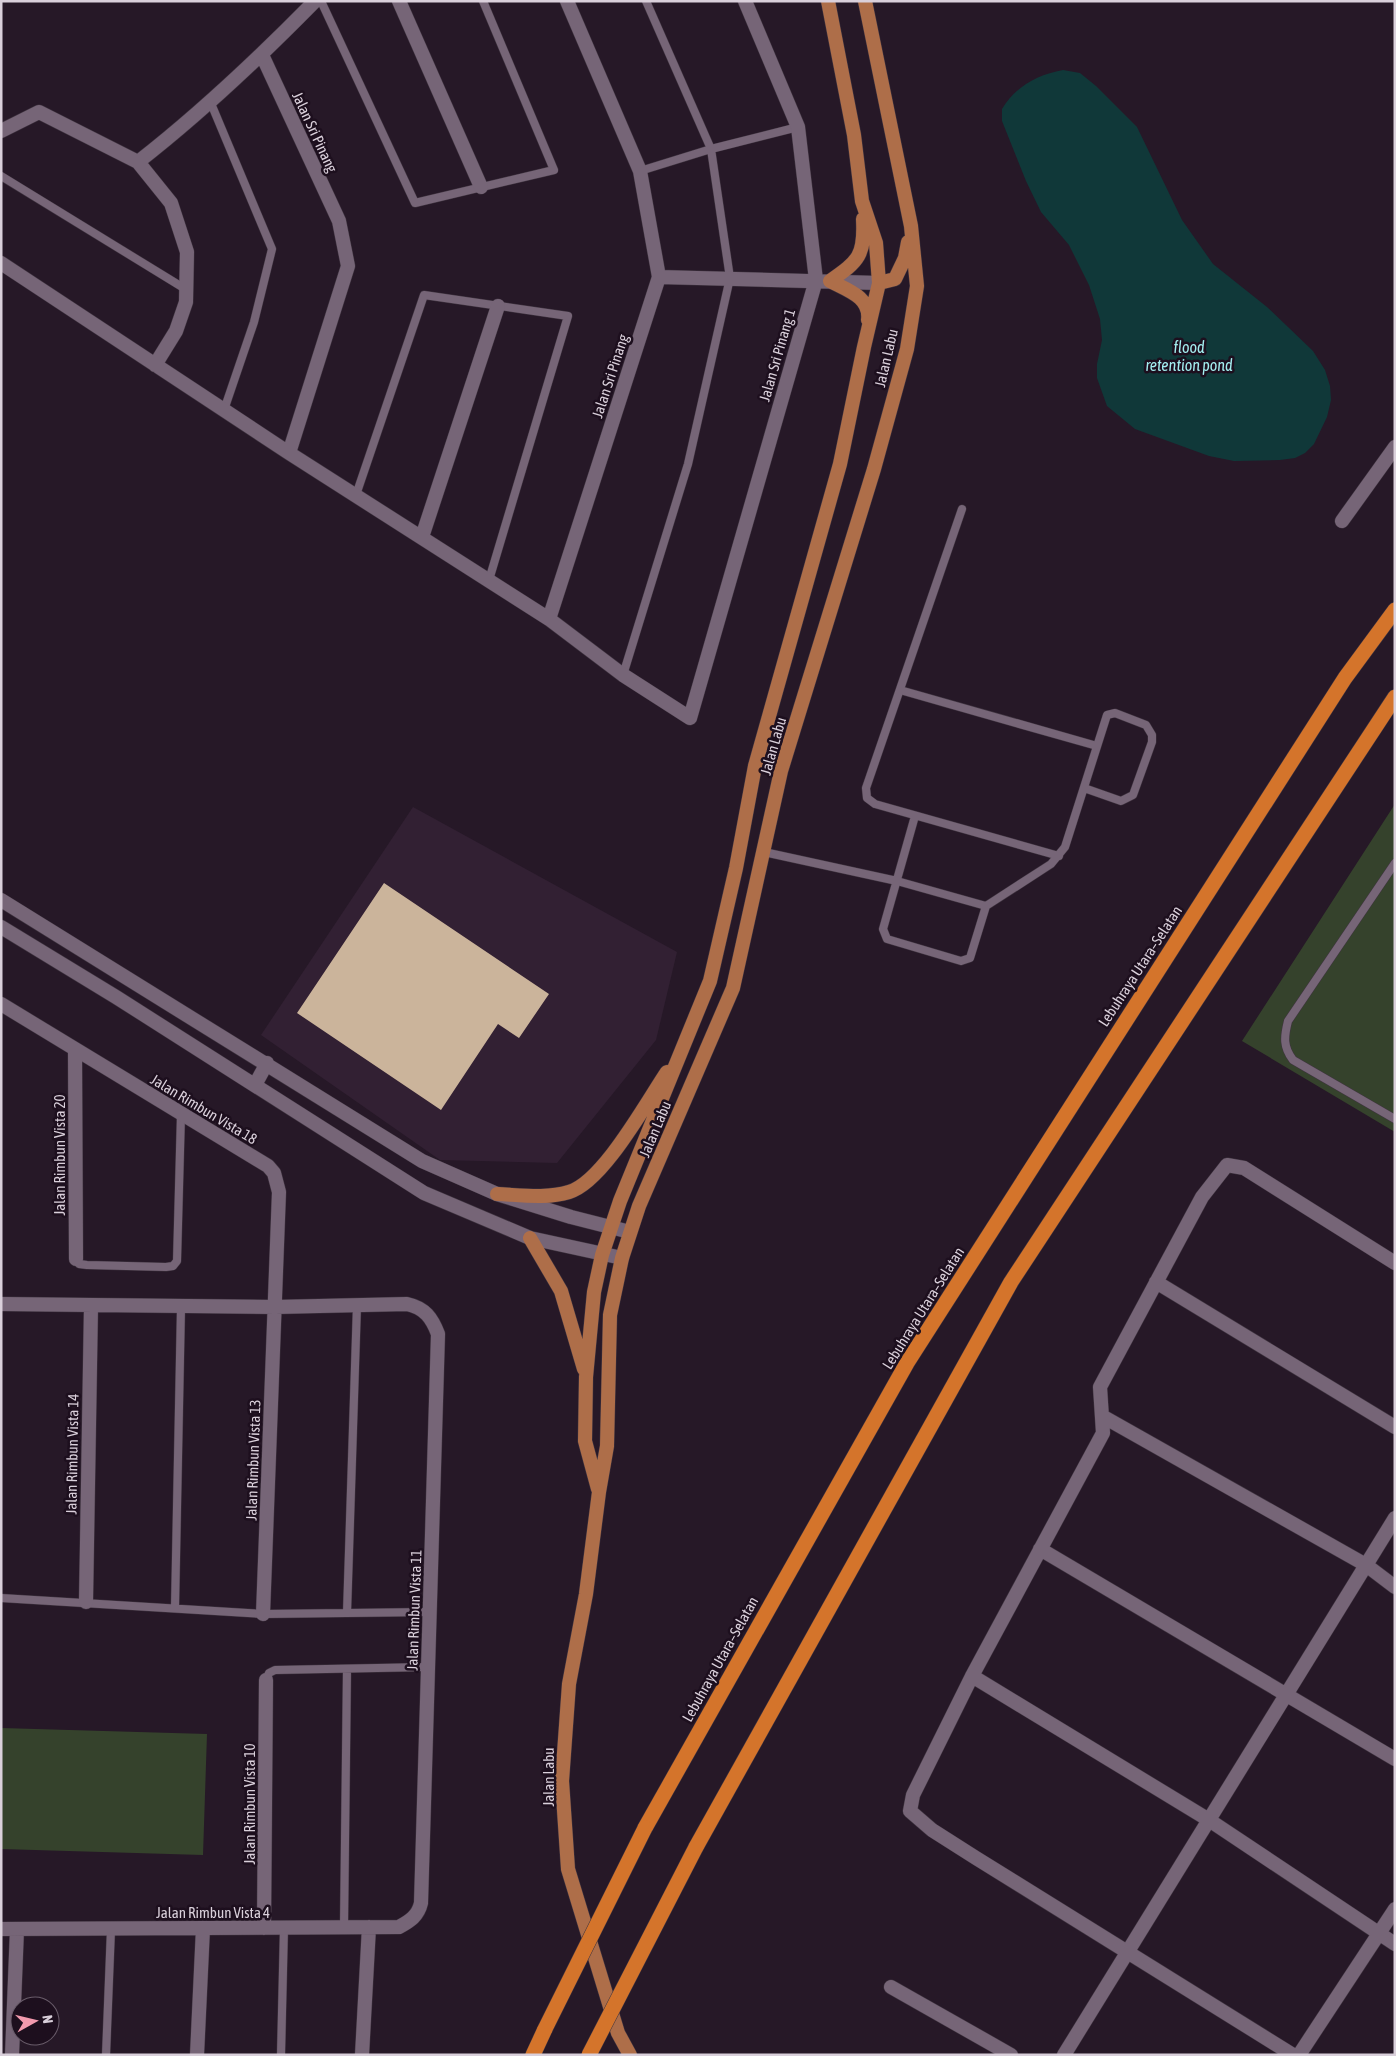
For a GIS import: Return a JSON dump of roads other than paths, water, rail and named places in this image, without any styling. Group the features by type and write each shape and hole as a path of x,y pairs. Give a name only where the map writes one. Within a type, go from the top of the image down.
{"highway":[{"name":"Lebuhraya Utara–Selatan","path":"533,2055 646,1828 907,1363 1345,678 1395,610"},
{"path":"589,2055 696,1847 1011,1282 1395,697"}],"main road":[{"name":"Jalan Labu","path":"599,1492 585,1441 586,1377 594,1292 602,1256 611,1227 710,981 736,868 755,766 840,464 879,283 876,243 862,201 854,135 828,1"},
{"name":"Jalan Labu","path":"630,2055 612,2014 568,1869 562,1781 569,1684 586,1594 599,1492 608,1446 610,1315 622,1258 630,1232 733,988 781,770 874,469 907,349 917,286 910,226 865,1"},
{"path":"862,201 864,238 858,259 830,281 855,293 869,312 864,348"},
{"path":"879,283 895,279 905,258 910,226"},
{"path":"497,1194 550,1196 569,1192 583,1186 601,1168 682,1050"},
{"path":"530,1238 561,1291 586,1377"}],"street":[{"path":"138,162 172,136 262,55 316,1"},
{"path":"399,1 481,187"},
{"name":"Jalan Sri Pinang","path":"549,619 659,277 640,171 567,1"},
{"name":"Jalan Sri Pinang 1","path":"623,675 690,718 816,280 798,128 745,1"},
{"name":"Jalan Sri Pinang","path":"262,55 339,221 348,266 289,453"},
{"path":"1,131 39,112 138,162 171,203 187,252 186,302 176,331 155,365"},
{"path":"1,263 289,453 549,619 623,675"},
{"path":"659,277 879,283"},
{"path":"422,537 498,306"},
{"path":"1342,522 1395,447"},
{"path":"1,900 267,1063 422,1161 497,1194 630,1232"},
{"path":"1,927 424,1193 530,1238 602,1256 622,1258"},
{"name":"Jalan Rimbun Vista 18","path":"1,1004 268,1166 274,1173 278,1192 275,1308"},
{"name":"Jalan Rimbun Vista 20","path":"75,1050 76,1259"},
{"path":"255,1086 267,1063"},
{"path":"1292,2055 932,1830 910,1811 913,1795 972,1676 1103,1433 1100,1387 1202,1197 1227,1165 1244,1168 1395,1263"},
{"path":"1156,1282 1395,1427"},
{"path":"1,1304 275,1308 357,1305"},
{"name":"Jalan Rimbun Vista 11","path":"357,1305 407,1304 418,1306 426,1312 438,1334 419,1912"},
{"name":"Jalan Rimbun Vista 14","path":"86,1602 91,1306"},
{"name":"Jalan Rimbun Vista 13","path":"263,1614 275,1308"},
{"path":"1102,1416 1366,1565 1395,1587"},
{"path":"1064,2055 1395,1518"},
{"path":"1040,1549 1395,1759"},
{"path":"972,1676 1209,1820 1395,1944"},
{"name":"Jalan Rimbun Vista 10","path":"264,1928 266,1680"},
{"path":"1299,2055 1395,1909"},
{"name":"Jalan Rimbun Vista 4","path":"1,1930 399,1926 419,1912"},
{"path":"362,2055 369,1927"},
{"path":"198,2055 203,1928"},
{"path":"12,2055 17,1929"},
{"path":"892,1987 1011,2055"}],"lane":[{"path":"321,1 415,203 554,170 483,1"},
{"path":"623,675 688,464 730,278 711,149 646,1"},
{"path":"210,101 272,249 254,322 224,410"},
{"path":"640,171 711,149 798,128"},
{"path":"1,176 187,290"},
{"path":"356,495 424,295 568,316 489,580"},
{"path":"962,509 866,788 867,798 875,804 1059,856"},
{"path":"900,690 1097,746"},
{"path":"915,816 883,929 884,936 886,939 961,961 970,958 986,906 1051,864 1065,847 1107,715 1111,712 1146,725 1152,735 1152,742 1133,795 1127,800 1122,801 1084,788"},
{"path":"764,852 897,881 986,906"},
{"path":"1395,863 1288,1021 1284,1034 1285,1049 1292,1060 1395,1119"},
{"path":"76,1259 79,1264 86,1265 166,1267 173,1266 177,1261 181,1114"},
{"path":"1,1304 1,1310"},
{"path":"347,1613 357,1305"},
{"path":"175,1608 181,1307"},
{"path":"1,1598 263,1614 430,1612"},
{"path":"266,1680 269,1673 275,1670 428,1667"},
{"path":"344,1927 347,1669"},
{"path":"281,2055 284,1928"},
{"path":"106,2055 111,1929"}],"water":[{"name":"flood retention pond","path":"1063,70 1080,73 1096,86 1137,127 1182,220 1213,264 1267,307 1313,351 1325,370 1330,386 1331,400 1327,417 1314,444 1305,453 1295,458 1280,460 1234,461 1209,456 1135,429 1107,406 1097,378 1097,364 1102,340 1100,319 1089,285 1069,245 1041,212 1026,181 1002,121 1002,109 1021,88 1036,78"}]}
